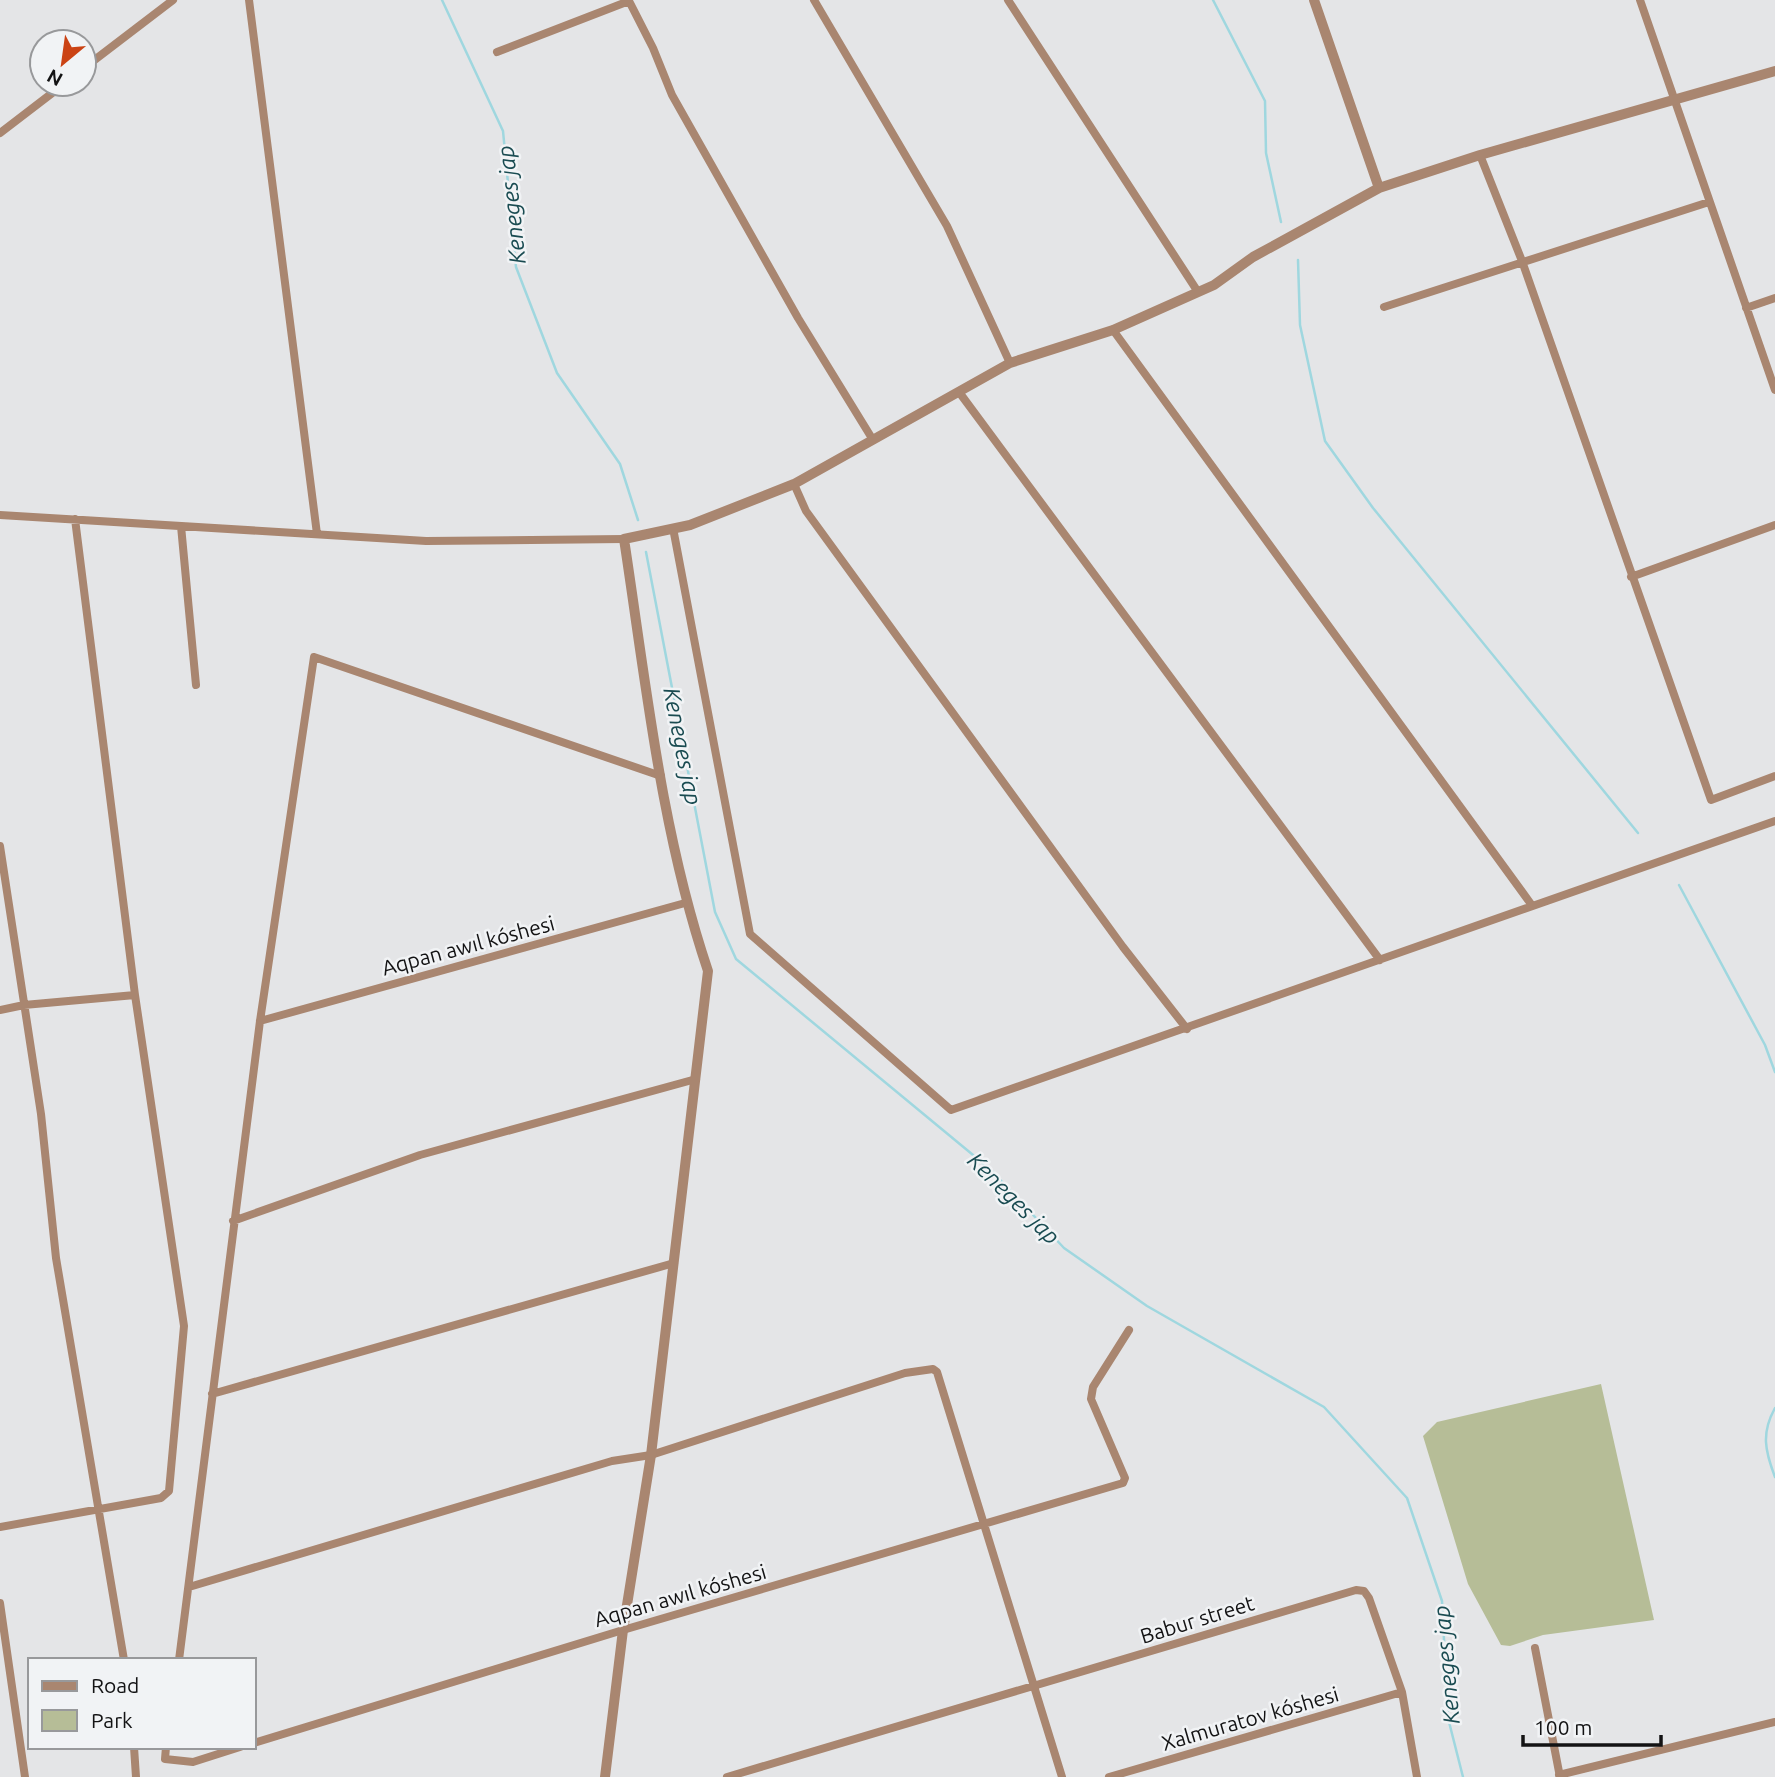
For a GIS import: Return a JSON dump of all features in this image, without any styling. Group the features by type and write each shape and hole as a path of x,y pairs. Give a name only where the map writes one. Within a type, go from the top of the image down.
{"street":[{"path":"98,57 173,0"},
{"path":"249,0 317,534"},
{"path":"814,0 947,226 1010,363"},
{"path":"1008,0 1198,292"},
{"path":"1314,0 1379,188"},
{"path":"1640,0 1775,390"},
{"path":"497,52 630,1 653,48 671,95 799,318 873,440"},
{"path":"0,515 426,541 624,539 691,524 793,484 1010,363 1113,330 1198,292 1308,225 1379,188 1480,155 1775,71"},
{"path":"0,133 46,98"},
{"path":"1480,155 1522,261 1710,800 1775,776"},
{"path":"1384,307 1709,202"},
{"path":"1746,308 1775,298"},
{"path":"1113,330 1531,904"},
{"path":"959,392 1380,960"},
{"path":"793,484 806,511 1123,947 1187,1029"},
{"path":"0,1527 161,1498 169,1491 184,1326 135,995 75,519"},
{"path":"1631,577 1775,525"},
{"path":"181,526 197,685"},
{"path":"673,528 750,934 951,1110 1187,1029 1531,904 1775,821"},
{"path":"605,1777 623,1630 651,1455 708,971 685,903 660,776 624,539"},
{"path":"179,1658 233,1221 314,657 660,776"},
{"path":"0,846 41,1114 56,1258 124,1658"},
{"name":"Aqpan awıl kóshesi","path":"260,1021 685,903"},
{"path":"0,1010 24,1005 135,995"},
{"path":"233,1221 420,1155 696,1079"},
{"path":"212,1394 674,1263"},
{"name":"Aqpan awıl kóshesi","path":"256,1742 623,1630 1117,1485 1125,1478 1091,1399 1093,1387 1129,1330"},
{"path":"189,1587 611,1461 651,1455 905,1373 928,1368 937,1372 986,1523 1032,1686 1062,1777"},
{"name":"Babur street","path":"1032,1686 1356,1590 1364,1591 1368,1598 1402,1692"},
{"path":"0,1603 25,1777"},
{"path":"1535,1648 1559,1776 1775,1722"},
{"path":"727,1777 1032,1686"},
{"path":"1402,1692 1417,1777"},
{"name":"Xalmuratov kóshesi","path":"1108,1777 1402,1692"},
{"path":"134,1749 135,1777"},
{"path":"166,1749 165,1759 193,1762 234,1749"}],"green space":[{"path":"1601,1384 1654,1620 1543,1635 1510,1646 1501,1645 1468,1584 1423,1436 1437,1422"}],"waterway":[{"name":"Keneges jap","path":"442,0 503,131 516,267 557,373 620,464 638,520"},
{"path":"1213,0 1265,101 1266,153 1281,222"},
{"path":"1298,260 1300,325 1325,441 1373,508 1638,833"},
{"name":"Keneges jap","path":"646,552 715,912 736,959 990,1169 1064,1248 1147,1306 1324,1407 1407,1498 1442,1601 1448,1718 1463,1777"},
{"path":"1679,885 1765,1045 1775,1072"},
{"path":"1775,1408 1766,1434 1769,1459 1775,1477"}]}
